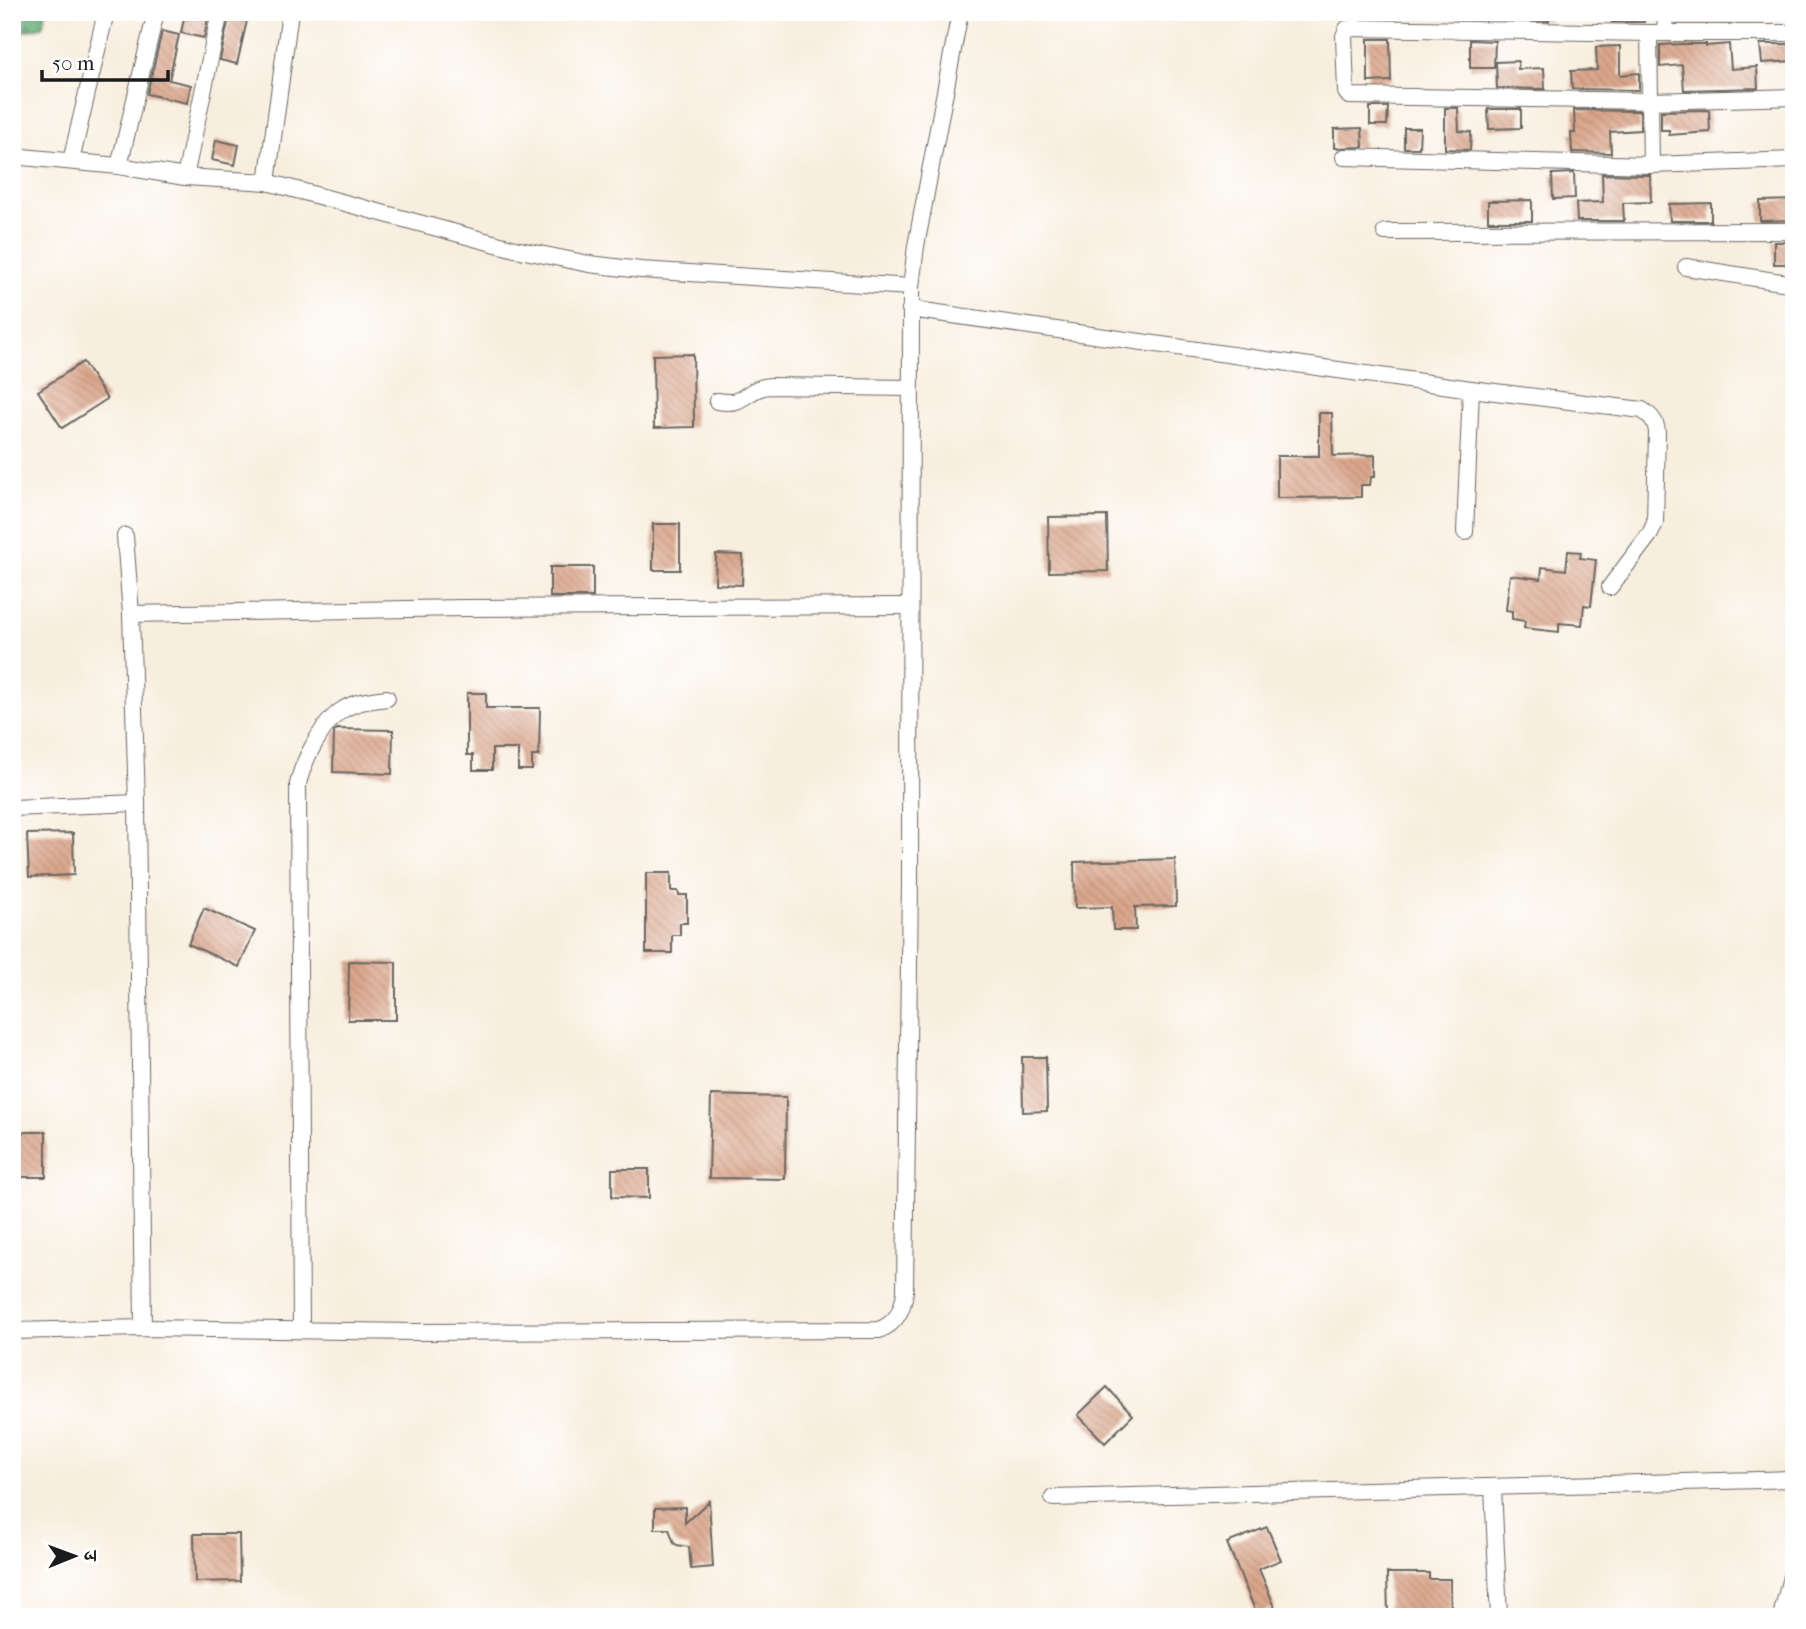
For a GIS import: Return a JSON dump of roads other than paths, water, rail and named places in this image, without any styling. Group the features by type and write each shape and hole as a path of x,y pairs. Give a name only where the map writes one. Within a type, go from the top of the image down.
{"street":[{"path":"71,161 106,12"},
{"path":"119,166 156,12"},
{"path":"185,177 220,12"},
{"path":"267,182 290,12"},
{"path":"12,1331 143,1328 428,1332 879,1330 892,1323 898,1315 905,1291 910,882 911,286 916,246 960,12"},
{"path":"1651,165 1651,101 1657,33 1666,12"},
{"path":"1794,33 1354,28 1347,29 1344,36 1346,92 1349,96 1651,101 1794,97"},
{"path":"12,156 119,166 185,177 267,182 514,249 589,264 641,270 911,286"},
{"path":"1344,157 1651,165 1794,160"},
{"path":"1385,232 1794,231"},
{"path":"1686,267 1794,284"},
{"path":"910,309 1642,410 1650,415 1657,432 1655,523 1650,534 1610,587"},
{"path":"717,401 735,402 762,386 910,388"},
{"path":"1465,532 1471,388"},
{"path":"125,536 131,614 137,803 143,1328"},
{"path":"131,614 463,608 910,606"},
{"path":"300,1331 298,784 307,755 338,713 357,703 387,698"},
{"path":"12,808 137,803"},
{"path":"1054,1498 1794,1479"},
{"path":"1493,1487 1499,1617"},
{"path":"1781,1617 1794,1565"}]}
